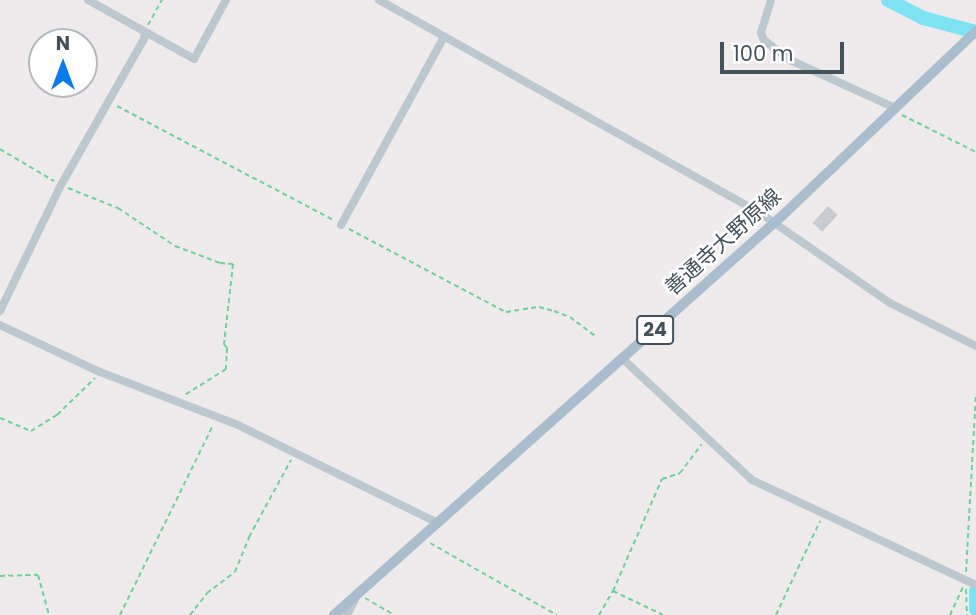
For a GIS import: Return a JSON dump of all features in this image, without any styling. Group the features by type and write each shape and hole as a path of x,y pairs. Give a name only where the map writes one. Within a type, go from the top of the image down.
{"main road":[{"name":"善通寺大野原線","path":"334,615 775,222 893,107 972,35"}],"street":[{"path":"88,0 194,59 226,0"},
{"path":"379,0 775,222 890,303 976,346"},
{"path":"771,0 761,33 764,40 790,60 893,107"},
{"path":"0,311 61,185 110,102 144,39 145,32"},
{"path":"341,225 444,37"},
{"path":"0,325 100,372 216,417 438,523"},
{"path":"623,359 752,480 976,586"},
{"path":"347,615 358,594"}],"path":[{"path":"145,32 162,0"},
{"path":"110,102 506,312 539,307 554,311 570,317 594,336"},
{"path":"893,107 976,152"},
{"path":"0,149 61,185 118,208 175,246 220,263 233,264 224,344 227,348 226,369 176,400"},
{"path":"0,418 31,431 57,415 100,372"},
{"path":"967,615 966,581 976,395"},
{"path":"120,615 216,417"},
{"path":"599,615 613,591 662,479 680,473 706,437"},
{"path":"190,615 207,593 235,572 249,537 294,454"},
{"path":"776,615 823,514"},
{"path":"421,538 557,615"},
{"path":"0,576 38,575 50,615"},
{"path":"950,615 966,581"},
{"path":"613,591 663,615"},
{"path":"358,594 395,615"}],"building":[{"path":"828,206 838,215 822,232 813,223"}],"waterway":[{"path":"888,0 923,18 976,32"},
{"path":"976,591 976,609"}]}
